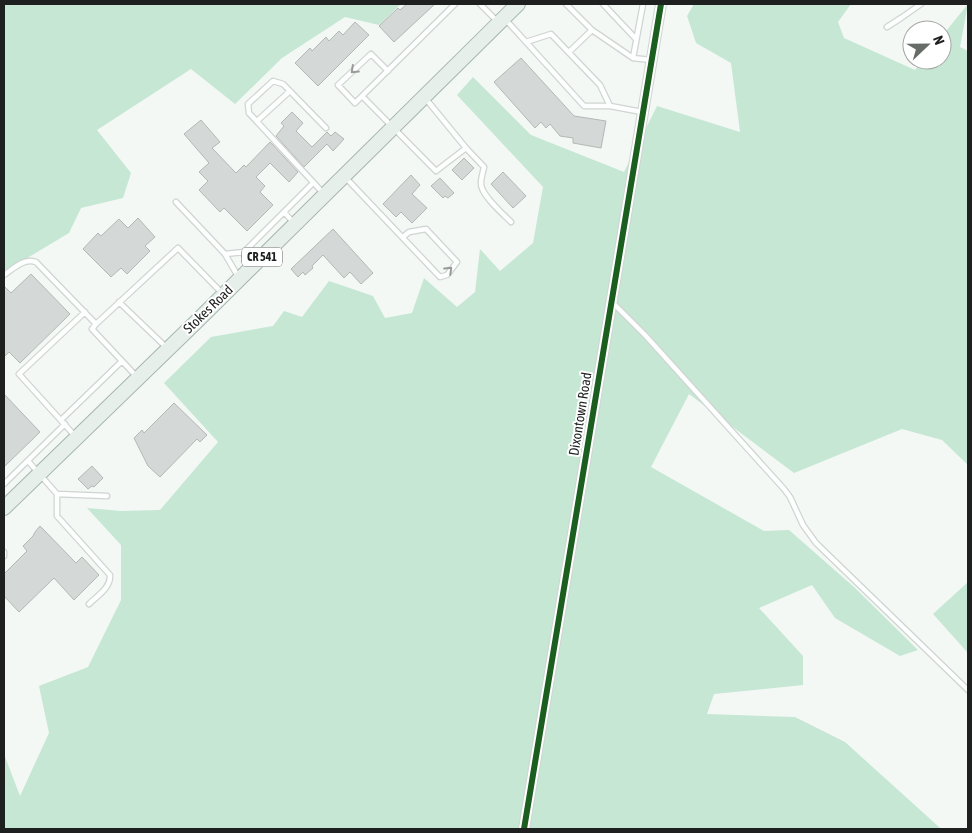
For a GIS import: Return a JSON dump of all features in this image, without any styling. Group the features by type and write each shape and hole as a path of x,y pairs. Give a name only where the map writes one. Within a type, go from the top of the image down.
{"main road":[{"name":"Stokes Road","path":"4,508 252,267 518,4"}],"street":[{"name":"Dixontown Road","path":"524,829 661,4"}],"lane":[{"path":"388,71 371,54 338,85 355,102 388,71 455,4"},
{"path":"480,4 526,42 584,106 610,106 642,112"},
{"path":"566,4 592,30 633,58 651,60"},
{"path":"603,4 636,39"},
{"path":"633,58 643,4"},
{"path":"887,26 921,4"},
{"path":"569,52 592,30"},
{"path":"526,42 551,34 600,85 610,106"},
{"path":"324,195 250,113 248,104 273,81 283,84 326,128"},
{"path":"257,121 290,91"},
{"path":"362,96 436,171 466,148"},
{"path":"424,97 484,167 482,188 487,197 511,222"},
{"path":"344,176 440,277 447,275 457,262 426,229 409,232 403,237"},
{"path":"225,254 244,252 313,183"},
{"path":"176,202 225,254 239,279"},
{"path":"284,212 295,224"},
{"path":"138,378 92,329 96,324 178,248 223,295"},
{"path":"244,252 252,267"},
{"path":"4,275 23,262 31,260 36,262 96,324"},
{"path":"611,301 645,335 779,484 790,497 803,525 816,543 968,690"},
{"path":"120,302 167,349"},
{"path":"77,437 19,374 85,312"},
{"path":"61,420 122,361"},
{"path":"4,484 65,424"},
{"path":"28,461 57,494 57,516 110,576 108,586 89,604"},
{"path":"57,494 107,496"}],"green space":[{"path":"4,4 401,4 379,25 345,17 282,58 235,104 191,69 97,130 131,173 123,198 81,208 69,233 4,272"},
{"path":"694,4 851,4 838,22 844,38 902,64 902,70 952,70 952,24 968,4 960,47 968,51 968,465 942,440 902,429 794,473 689,394 651,467 764,531 789,530 854,587 918,650 900,656 835,618 812,585 759,608 803,656 803,685 714,694 707,714 795,717 845,742 941,829 4,829 4,754 20,796 49,733 39,686 88,667 121,600 121,545 87,508 121,511 160,510 218,442 164,383 211,337 273,326 284,311 302,317 329,281 373,296 385,318 412,313 424,278 457,307 475,292 480,249 500,271 533,243 543,187 457,95 473,77 531,135 624,172 657,106 740,132 731,63 696,43 687,16"},
{"path":"968,582 968,653 933,614"}],"building":[{"path":"407,4 435,4 394,42 379,26 398,8 400,10"},
{"path":"355,22 369,35 318,86 295,63 310,48 312,51 326,37 329,41 339,31 343,35"},
{"path":"521,58 574,116 606,121 601,148 573,143 573,138 560,136 550,124 546,128 541,122 535,128 494,82"},
{"path":"292,112 303,123 296,131 312,147 327,132 331,136 335,132 344,139 333,151 327,144 304,167 276,136 284,126 281,123"},
{"path":"201,120 220,142 212,148 236,173 244,165 246,167 270,142 298,172 289,182 270,163 256,177 265,186 260,192 273,205 247,231 224,208 220,212 199,190 208,181 199,172 209,163 184,134"},
{"path":"464,158 474,168 462,180 452,170"},
{"path":"503,172 526,196 513,208 491,184"},
{"path":"411,175 420,185 412,194 427,208 412,223 401,212 396,217 383,204"},
{"path":"440,178 454,193 448,198 445,196 443,198 431,186"},
{"path":"138,218 155,237 145,246 150,251 127,274 121,268 111,277 83,249 98,233 101,236 119,219 128,228"},
{"path":"333,229 373,273 361,284 350,272 344,278 323,255 305,275 303,272 298,277 291,269"},
{"path":"31,274 70,314 20,363 9,352 4,357 4,286 11,293"},
{"path":"4,394 40,432 4,467"},
{"path":"174,403 207,435 200,442 197,439 160,477 148,466 134,438 142,430 144,433"},
{"path":"92,466 103,478 94,487 92,486 88,489 78,479"},
{"path":"40,526 76,563 82,557 99,575 74,600 54,578 19,612 4,596 4,574 27,551 23,546"}],"cycle path":[{"path":"524,829 661,4"}]}
